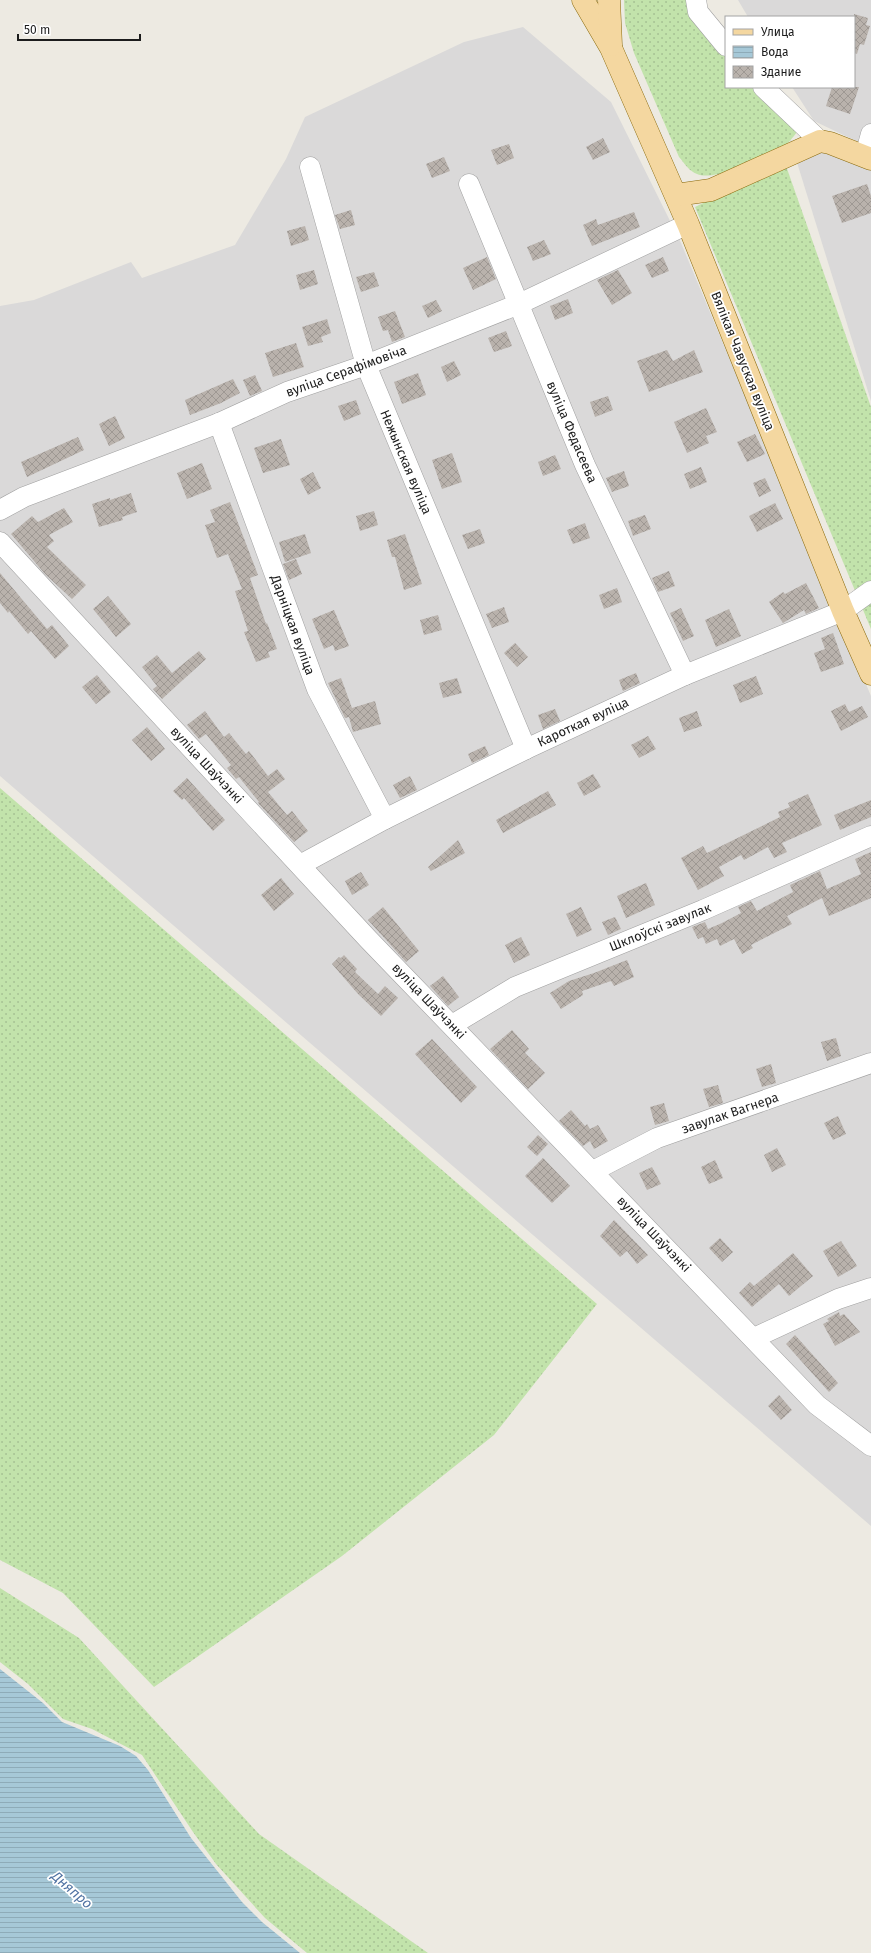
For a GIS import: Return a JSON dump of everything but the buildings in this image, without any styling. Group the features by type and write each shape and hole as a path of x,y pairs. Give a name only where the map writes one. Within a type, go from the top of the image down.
{"main road":[{"name":"Вялікая Чавуская вуліца","path":"583,0 611,48 676,195 844,611 871,674"},
{"name":"Вялікая Чавуская вуліца","path":"609,0 611,48"},
{"path":"676,195 712,190 820,141 868,157"}],"street":[{"path":"696,0 698,12 725,45"},
{"path":"764,88 820,141"},
{"path":"868,157 871,134"},
{"name":"Нежынская вуліца","path":"310,167 366,366 526,749"},
{"name":"вуліца Федасеева","path":"469,184 585,465 685,675"},
{"name":"вуліца Серафімовіча","path":"0,510 24,497 219,423 286,392 366,366 519,304 688,224"},
{"name":"Дарніцкая вуліца","path":"219,423 317,689 384,819"},
{"name":"вуліца Шаўчэнкі","path":"0,542 368,939 817,1405 871,1446"},
{"name":"Кароткая вуліца","path":"300,865 384,819 526,749 685,675 844,611 871,591"},
{"name":"Шклоўскі завулак","path":"452,1025 515,987 703,910 871,836"},
{"name":"завулак Вагнера","path":"593,1171 657,1138 871,1063"},
{"path":"754,1338 838,1299 871,1288"}],"shaded area":[{"path":"738,0 871,0 871,148 814,121 793,88 855,88 855,16 747,16"},
{"path":"523,27 611,102 681,243 871,696 871,1526 0,776 0,306 34,300 131,262 142,278 235,245 286,159 305,117 464,42"},
{"path":"790,140 871,166 871,401"}],"green space":[{"path":"624,0 695,0 725,45 725,88 759,88 797,132 784,146 741,167 705,176 692,171 679,157 634,53 625,23"},
{"path":"785,163 871,407 871,629 695,207"},
{"path":"0,788 597,1304 494,1435 342,1556 154,1687 63,1593 0,1560"},
{"path":"0,1588 79,1638 259,1834 428,1953 307,1953 265,1918 216,1864 142,1755 92,1729 63,1719 28,1684 0,1662"}],"water":[{"name":"Дняпро","path":"0,1669 43,1703 62,1722 120,1746 136,1756 148,1770 191,1838 242,1902 262,1922 300,1953 0,1953"}]}
